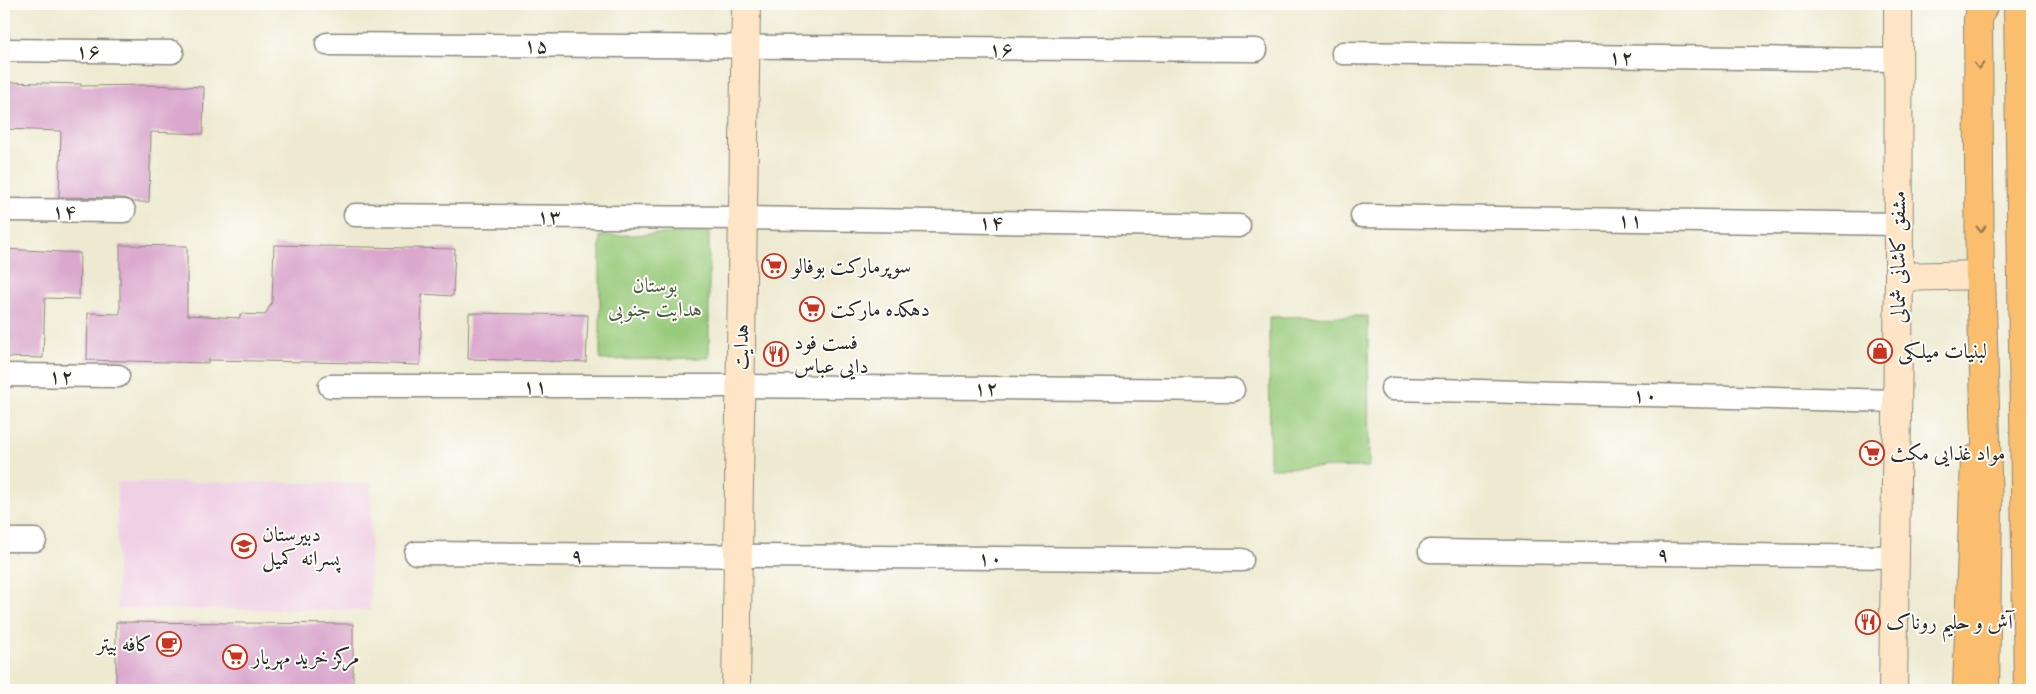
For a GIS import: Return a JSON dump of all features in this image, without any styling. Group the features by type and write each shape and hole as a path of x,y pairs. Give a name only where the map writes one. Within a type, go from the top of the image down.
{"main road":[{"path":"2018,4 2028,690"},
{"path":"1979,8 1981,276 1988,507 1985,690"},
{"path":"1967,690 1981,276"}],"street":[{"name":"هدایت","path":"736,690 746,4"},
{"name":"مشفق کاشانی شمالی","path":"1893,690 1899,277 1898,4"},
{"name":"۱۵","path":"327,44 745,47"},
{"name":"۱۶","path":"745,47 1256,50"},
{"name":"۱۶","path":"4,50 172,52"},
{"name":"۱۲","path":"1343,53 1899,60"},
{"name":"۱۴","path":"4,210 124,211"},
{"name":"۱۳","path":"355,215 743,218"},
{"name":"۱۱","path":"1362,216 1898,224"},
{"name":"۱۴","path":"743,218 1239,226"},
{"path":"1899,277 1981,276"},
{"name":"۱۲","path":"4,375 118,376"},
{"name":"۱۱","path":"330,386 740,386"},
{"name":"۱۲","path":"740,386 1233,390"},
{"name":"۱۰","path":"1392,388 1897,401"},
{"path":"4,540 35,540"},
{"name":"۹","path":"1430,551 1895,557"},
{"name":"۹","path":"416,553 738,556"},
{"name":"۱۰","path":"738,556 1242,560"}],"shaded area":[{"name":"دبیرستان پسرانه کمیل","path":"117,482 371,483 370,610 117,609"}],"green space":[{"name":"بوستان هدایت جنوبی","path":"709,232 709,358 600,360 600,236"},
{"path":"1368,316 1369,467 1270,468 1269,317"}],"building":[{"path":"4,82 81,84 81,86 146,85 204,87 203,134 151,132 149,202 133,202 124,198 59,197 61,131 4,129"},
{"path":"120,245 187,246 187,315 240,318 240,314 265,315 272,302 274,245 455,249 453,296 422,294 420,365 208,360 208,363 87,360 88,313 120,314"},
{"path":"4,249 80,253 79,299 45,298 43,358 4,357"},
{"path":"469,313 588,315 586,362 468,359"},
{"name":"مرکز خرید مهریار","path":"116,622 353,624 353,690 116,690"}],"place":[{"name":"سوپرمارکت بوفالو","path":"774,266"},
{"name":"دهکده مارکت","path":"812,309"},
{"name":"لبنیات میلکی","path":"1880,351"},
{"name":"فست فود دایی عباس","path":"776,354"},
{"name":"مواد غذایی مکث","path":"1872,453"},
{"name":"دبیرستان پسرانه کمیل","path":"244,546"},
{"name":"آش و حلیم روناک","path":"1868,622"},
{"name":"کافه بیتر","path":"169,644"},
{"name":"مرکز خرید مهریار","path":"235,657"}]}
